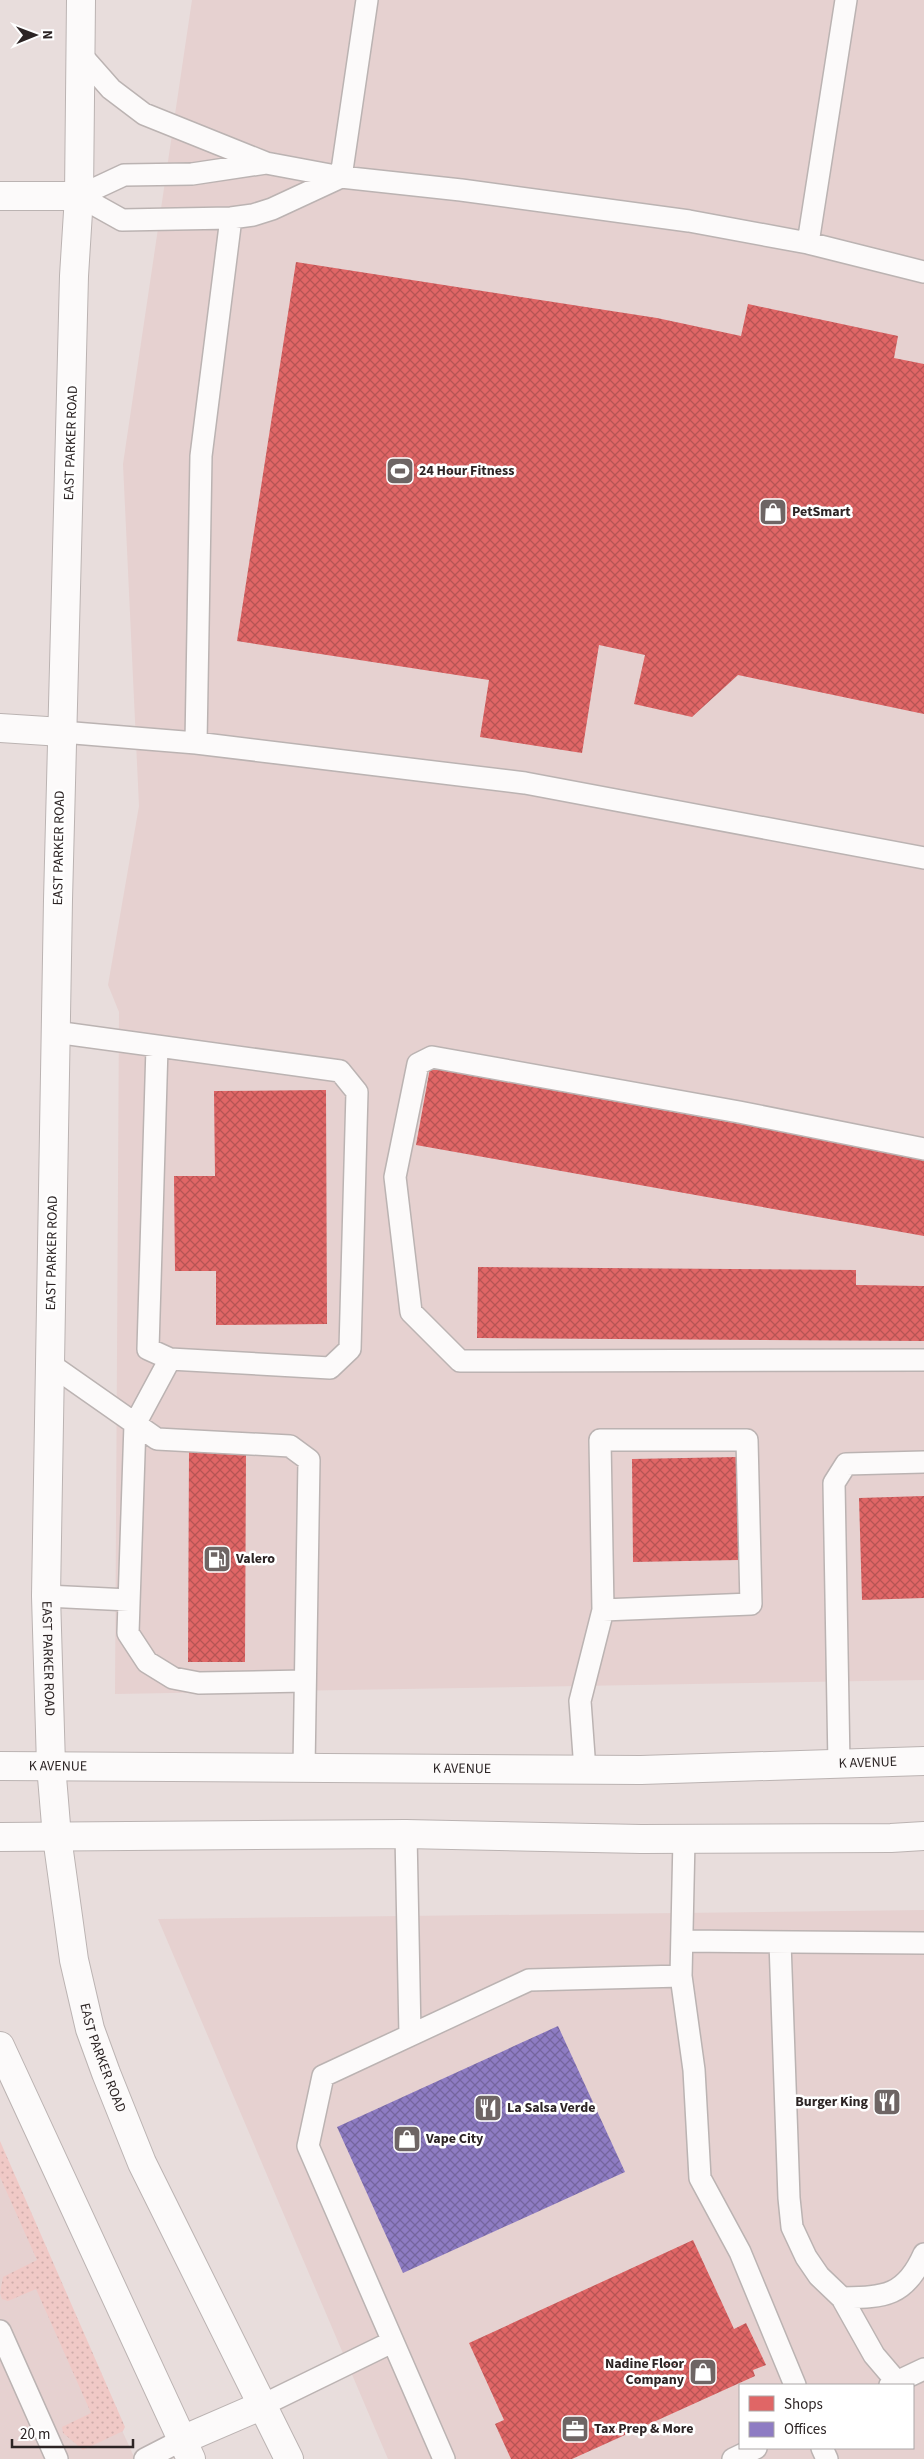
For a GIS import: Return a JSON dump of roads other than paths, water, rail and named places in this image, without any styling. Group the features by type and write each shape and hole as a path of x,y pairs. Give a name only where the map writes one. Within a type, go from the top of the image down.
{"main road":[{"name":"EAST PARKER ROAD","path":"81,0 79,196 74,276 72,424 55,1032 46,1596 51,1765 57,1837 74,1960 90,2029 106,2073 142,2163 289,2459"},
{"path":"0,196 79,196"},
{"path":"0,728 62,732"},
{"name":"K AVENUE","path":"0,1766 585,1770 924,1761"},
{"path":"0,1837 406,1834 684,1839 891,1838 924,1836"},
{"path":"0,2046 187,2449 263,2405"}],"lane":[{"path":"341,177 367,0"},
{"path":"808,244 846,0"},
{"path":"80,55 111,89 144,114 266,163 341,177 575,205 689,221 808,244 924,272"},
{"path":"79,196 124,175 209,173 266,163"},
{"path":"79,196 122,220 231,218 253,215 272,209 341,177"},
{"path":"196,743 201,456 231,218"},
{"path":"62,732 196,743 525,783 924,858"},
{"path":"55,1032 340,1072 356,1092 350,1349 330,1368 170,1359 148,1349 157,1047"},
{"path":"924,1149 739,1112 432,1057 418,1064 395,1177 411,1312 460,1360 924,1360"},
{"path":"170,1359 135,1424 128,1633 147,1662 173,1678 199,1683 305,1681"},
{"path":"50,1364 157,1439 290,1446 309,1460 304,1768"},
{"path":"585,1770 580,1701 603,1610 600,1440 747,1440 751,1604 603,1610"},
{"path":"839,1764 834,1483 846,1464 924,1462"},
{"path":"46,1596 129,1600"},
{"path":"406,1834 410,2035"},
{"path":"684,1839 681,1976 694,2070 700,2178 740,2252 795,2384"},
{"path":"682,1941 924,1943"},
{"path":"780,1942 788,2198 792,2227 806,2257 819,2276 842,2298 874,2355 893,2384 924,2370"},
{"path":"444,2459 308,2146 323,2076 529,1980 681,1976"},
{"path":"842,2298 879,2297 903,2287 918,2267 924,2254"},
{"path":"0,2331 57,2459"},
{"path":"263,2405 392,2342"},
{"path":"145,2459 187,2449"},
{"path":"733,2459 754,2449"}],"place":[{"name":"24 Hour Fitness","path":"400,471"},
{"name":"PetSmart","path":"773,512"},
{"name":"Valero","path":"217,1559"},
{"name":"Burger King","path":"887,2102"},
{"name":"La Salsa Verde","path":"488,2108"},
{"name":"Vape City","path":"407,2139"},
{"name":"Nadine Floor Company","path":"703,2372"},
{"name":"Tax Prep & More","path":"575,2429"}]}
